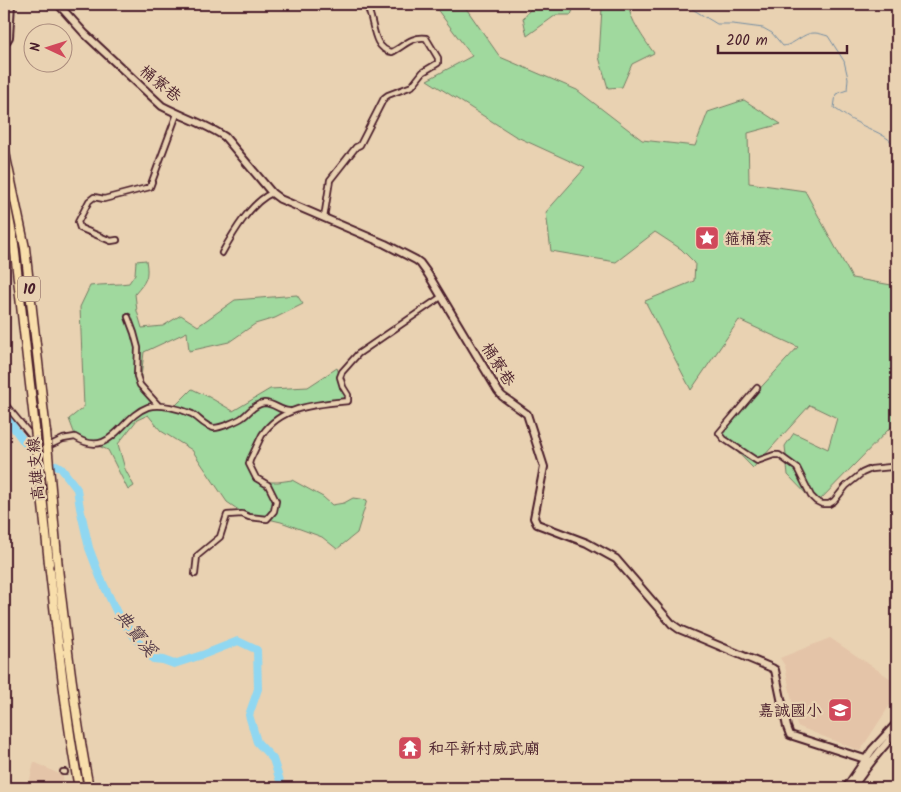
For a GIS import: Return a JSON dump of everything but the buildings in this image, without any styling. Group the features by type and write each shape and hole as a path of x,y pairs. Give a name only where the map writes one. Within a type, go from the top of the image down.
{"highway":[{"name":"高雄支線","path":"4,148 25,248 46,432 67,649 89,788"},
{"name":"高雄支線","path":"4,193 14,244 49,563 70,733 80,788"}],"street":[{"path":"4,45 9,37 11,4"},
{"name":"桶寮巷","path":"58,4 85,34 162,106 225,137 272,193 280,199 385,244 416,260 428,274 498,391 502,396 528,414 544,467 534,518 537,524 587,543 616,559 672,624 679,629 775,670 790,735 868,760"},
{"path":"324,218 330,180 356,147 360,146 384,98 412,86 423,72 438,63 438,58 426,38 423,37 411,40 392,52 386,52 377,41 371,14 366,4"},
{"path":"117,240 111,241 80,228 78,222 89,201 94,197 104,199 150,187 177,114"},
{"path":"222,253 246,216 264,197 272,193"},
{"path":"4,403 42,449 63,439 75,437 82,442 92,445 109,439 137,412 149,406 158,405 192,414 208,426 215,428 242,418 256,405 266,403 284,411 291,411 314,404 348,401 348,395 340,377 342,372 358,354 441,297"},
{"path":"128,317 138,348 137,376 140,385 158,405"},
{"path":"757,388 719,433 724,440 758,461 774,455 779,456 797,468 811,496 816,501 822,504 829,504 834,501 850,482 862,473 871,469 897,464"},
{"path":"195,574 197,556 220,537 227,514 242,514 267,520 268,516 274,511 276,500 268,485 256,478 250,460 263,434 275,422 291,411"},
{"path":"852,788 881,740 897,723"},
{"path":"846,788 868,760 897,732"}],"shaded area":[{"name":"嘉誠國小","path":"830,638 897,683 897,694 860,751 797,726 785,666 780,658"},
{"path":"34,762 63,776 64,788 28,788"}],"green space":[{"path":"433,4 463,4 500,57 577,90 642,140 695,146 708,112 744,100 781,124 748,133 749,183 805,191 852,278 897,286 897,425 892,426 816,504 788,475 785,446 794,433 828,449 837,418 810,405 753,468 719,433 798,347 739,320 691,390 645,301 694,281 695,263 681,249 655,232 616,262 551,251 546,212 585,168 515,136 427,80 472,56"},
{"path":"535,4 575,4 571,15 556,15 527,36 523,18"},
{"path":"604,4 628,4 634,22 654,53 632,64 622,87 608,88 599,57 602,8"},
{"path":"146,260 146,279 135,294 142,328 163,326 181,315 198,326 235,300 297,295 303,304 275,318 255,324 229,342 189,351 187,332 144,352 141,377 145,391 171,410 192,389 233,411 270,389 308,387 337,368 347,396 337,405 312,407 277,417 260,432 252,453 250,468 260,482 292,480 323,497 332,505 344,503 353,498 367,500 357,533 337,549 322,537 281,522 243,513 227,502 192,450 161,431 148,415 137,420 118,444 125,469 134,486 128,490 108,450 75,435 69,419 84,407 80,307 90,286 129,283 135,274 136,261"}],"waterway":[{"path":"684,4 717,24 763,28 772,33 783,46 811,33 828,36 844,61 848,78 847,90 836,94 834,108 852,120 884,136 897,148"},
{"name":"典寶溪","path":"4,417 28,445"},
{"name":"典寶溪","path":"28,445 34,449"},
{"name":"典寶溪","path":"51,461 56,465"},
{"name":"典寶溪","path":"56,465 61,468 77,489 89,548 100,577 118,615 137,640 153,659 174,664 238,641 257,650 258,689 249,715 257,742 273,759 282,787 316,788"}],"place":[{"name":"箍桶寮","path":"707,238"},
{"name":"嘉誠國小","path":"840,710"},
{"name":"和平新村威武廟","path":"410,748"}]}
